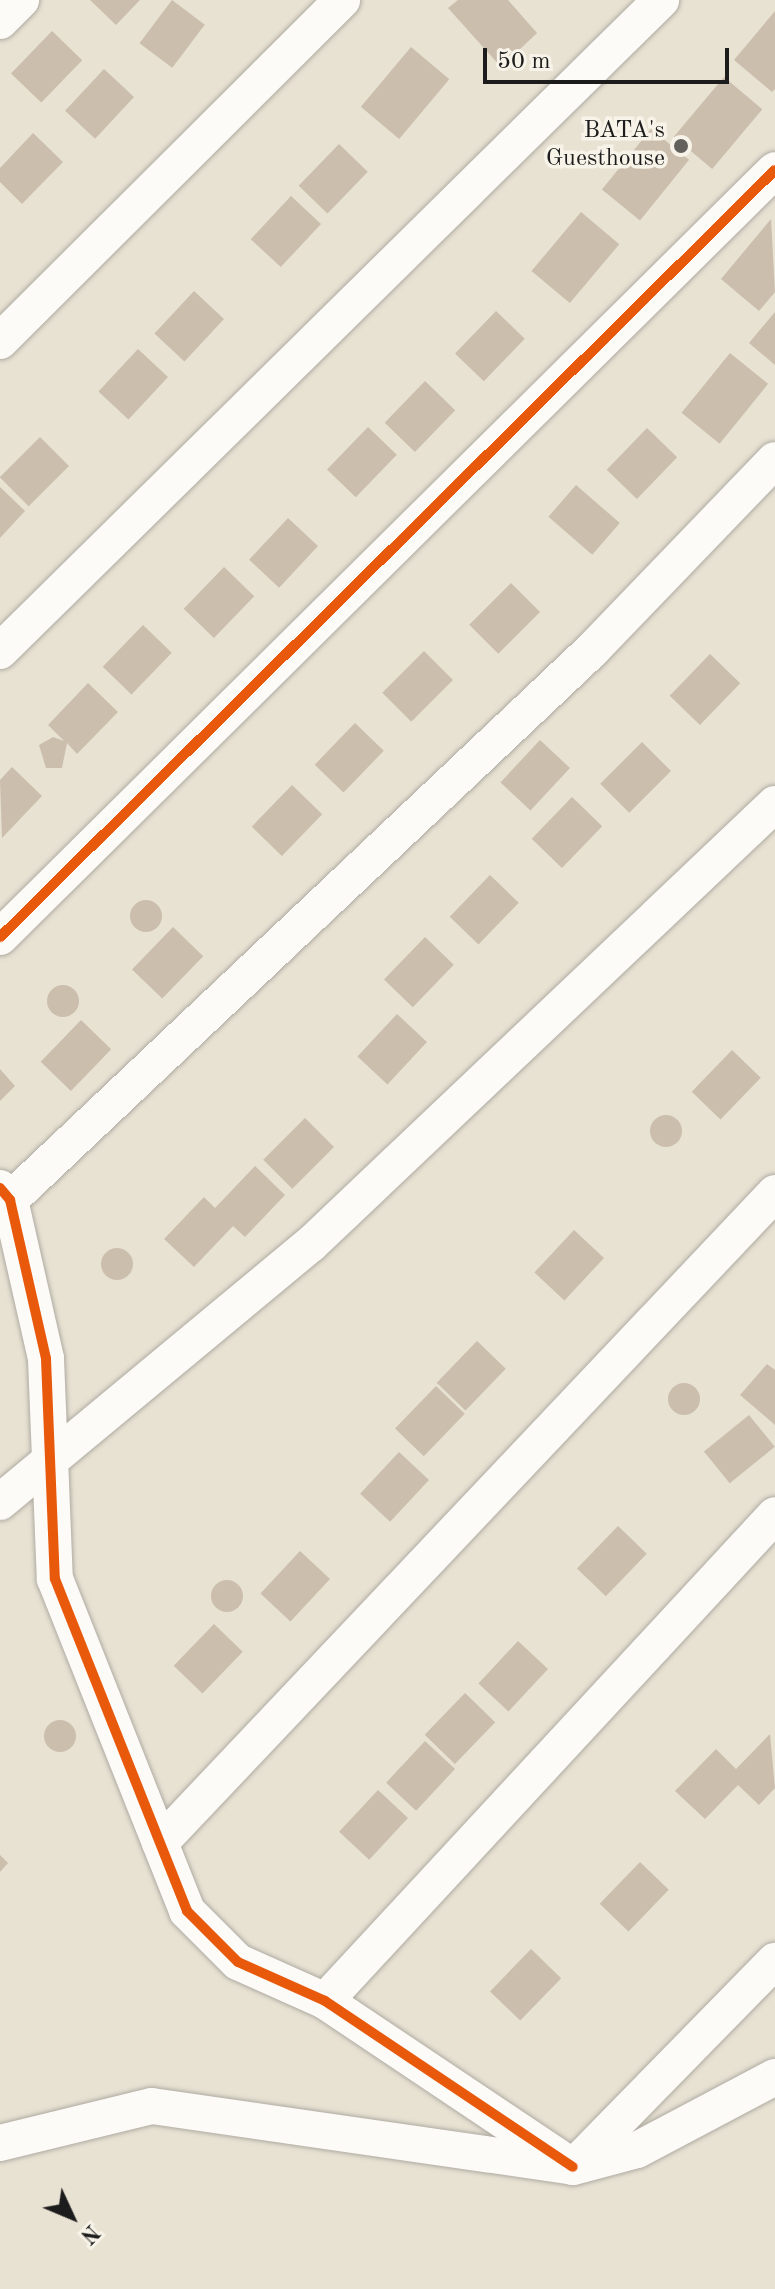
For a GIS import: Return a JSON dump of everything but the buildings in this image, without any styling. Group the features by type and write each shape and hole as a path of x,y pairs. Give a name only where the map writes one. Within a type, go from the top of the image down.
{"street":[{"path":"0,21 21,0"},
{"path":"0,341 342,0"},
{"path":"0,651 661,0"},
{"path":"0,937 775,170"},
{"path":"573,2167 325,2001 238,1962 187,1911 55,1579 47,1459 46,1359 5,1194 593,649 775,460"},
{"path":"0,1502 47,1459 172,1367 310,1245 775,804"},
{"path":"160,1843 775,1193"},
{"path":"325,2001 775,1515"},
{"path":"573,2167 775,1961"},
{"path":"0,2143 152,2106 573,2167 637,2150 775,2077"}],"cycle path":[{"path":"0,937 775,170"},
{"path":"0,1188 10,1200 46,1359 55,1579 187,1911 238,1962 325,2001 573,2167"}],"place":[{"name":"BATA's Guesthouse","path":"681,146"}]}
